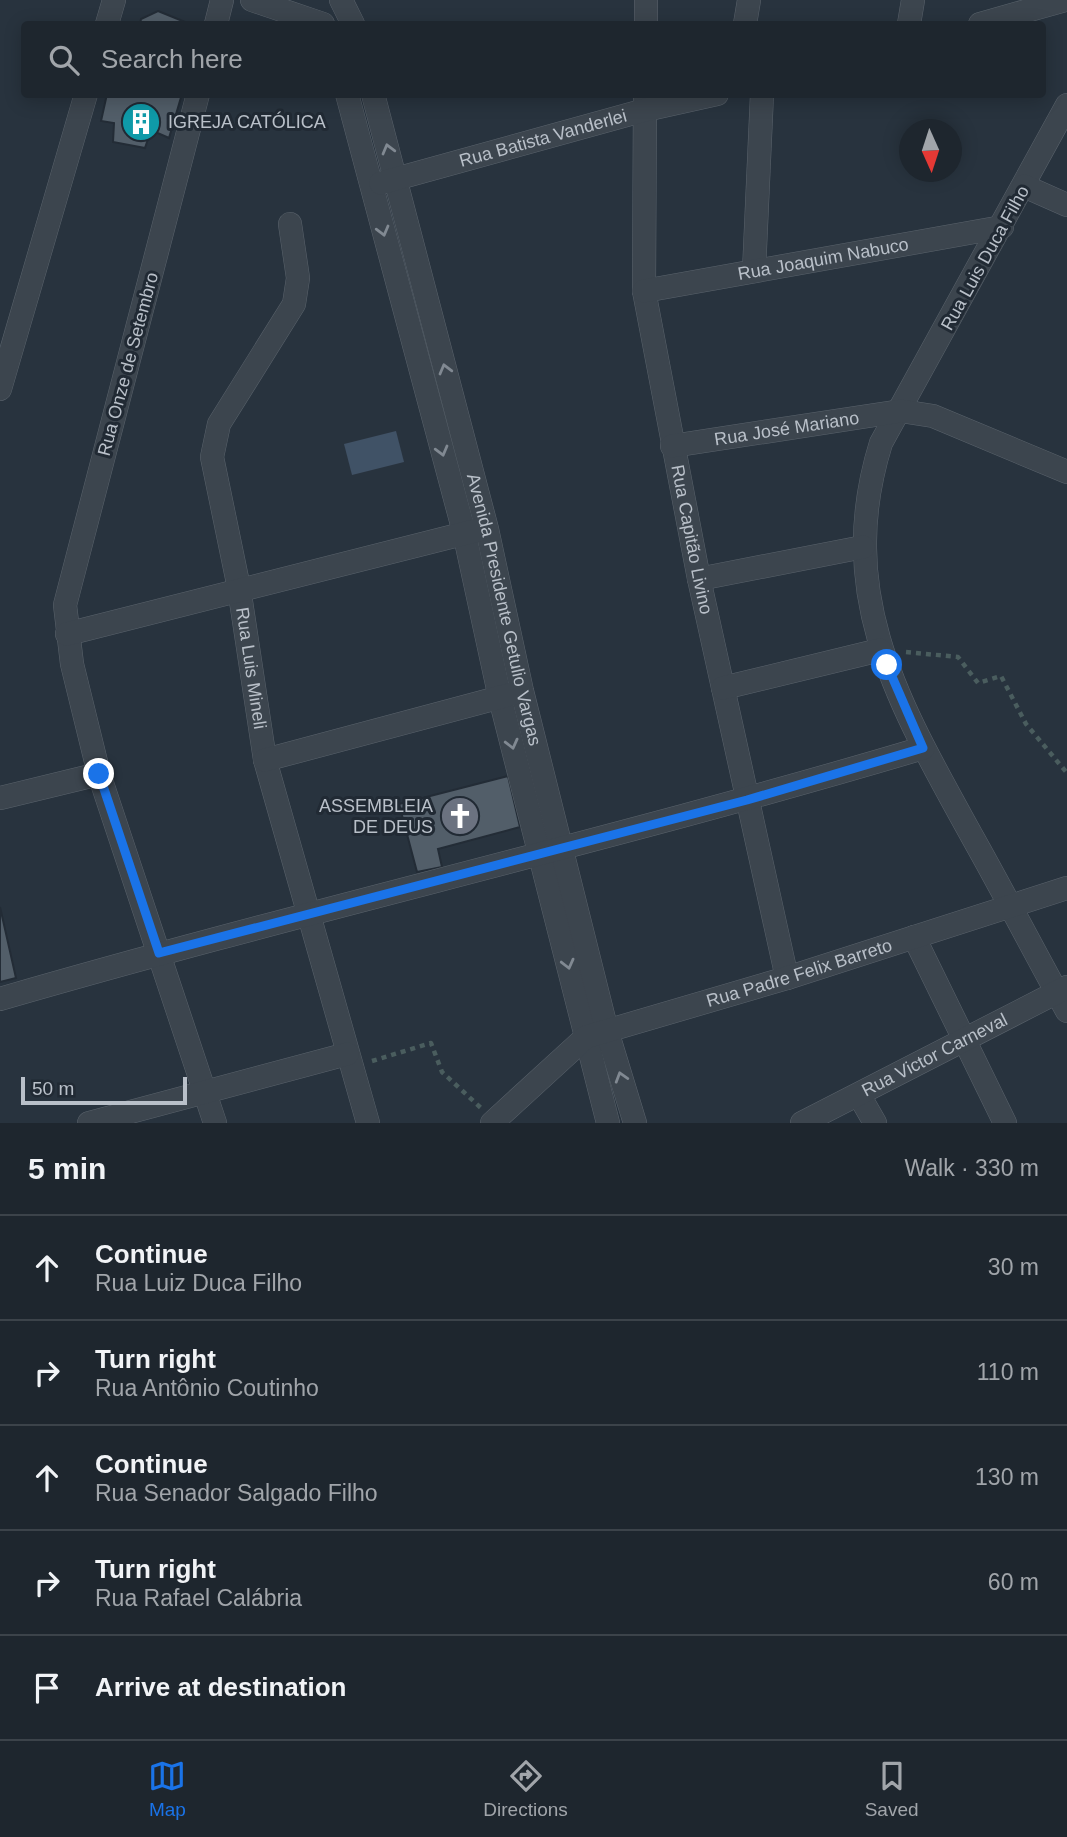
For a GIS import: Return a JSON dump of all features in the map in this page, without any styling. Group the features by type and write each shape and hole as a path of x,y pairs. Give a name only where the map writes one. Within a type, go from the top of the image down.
{"street":[{"path":"108,21 114,0"},
{"path":"217,21 222,0"},
{"path":"252,0 314,21"},
{"path":"328,0 328,21"},
{"path":"646,0 646,21"},
{"path":"746,21 749,0"},
{"path":"910,21 913,0"},
{"path":"991,21 1065,0"},
{"path":"0,389 85,98"},
{"name":"Rua Onze de Setembro","path":"197,98 65,605 67,634 99,774 215,1123"},
{"name":"Avenida Presidente Getulio Vargas","path":"348,98 464,532 500,698 551,850"},
{"name":"Avenida Presidente Getulio Vargas","path":"374,98 487,529 522,691 551,850 597,1034 608,1123"},
{"name":"Rua Batista Vanderlei","path":"371,186 645,102 681,98"},
{"path":"754,271 762,98"},
{"name":"Rua Capitão Livino","path":"645,102 644,291 699,579 787,978"},
{"name":"Rua Luis Duca Filho","path":"1063,996 923,748 880,650 863,547 873,468 881,443 1002,227 1067,104"},
{"path":"1024,186 1067,205"},
{"name":"Rua Luis Mineli","path":"290,224 298,278 295,304 219,424 212,447 212,464 239,588 265,760 307,916 368,1123"},
{"name":"Rua Joaquim Nabuco","path":"644,291 1002,227"},
{"name":"Rua José Mariano","path":"672,446 901,411 933,416 1067,472"},
{"path":"67,634 239,588 464,532 487,529"},
{"path":"699,579 863,547"},
{"path":"723,688 880,650"},
{"path":"265,760 522,691"},
{"path":"0,999 159,953 747,800 923,748"},
{"path":"0,798 99,774"},
{"name":"Rua Padre Felix Barreto","path":"597,1034 787,978 1010,904 1067,888"},
{"path":"914,937 1005,1123"},
{"name":"Rua Victor Carneval","path":"802,1123 963,1040 1063,996"},
{"path":"493,1122 597,1034"},
{"name":"Avenida Presidente Getulio Vargas","path":"597,1034 635,1123"},
{"path":"89,1123 349,1061"},
{"path":"859,1095 874,1123"}],"path":[{"path":"880,650 958,657 978,683 1001,676 1026,724 1067,772"},
{"path":"349,1061 430,1043 442,1072 493,1122"}],"water":[{"path":"396,431 404,462 352,475 344,444"}],"building":[{"path":"158,11 183,21 141,21"},
{"name":"IGREJA CATÓLICA","path":"106,98 181,98 169,138 151,130 145,148 113,142 114,123 101,121"},
{"name":"ASSEMBLEIA DE DEUS","path":"508,776 520,827 438,849 442,867 417,872 399,804"},
{"path":"0,907 16,978 0,982"}],"place":[{"name":"IGREJA CATÓLICA","path":"141,122"},
{"name":"ASSEMBLEIA DE DEUS","path":"460,816"}],"route":[{"path":"99,774 159,953 747,800 923,748 887,665"}]}
